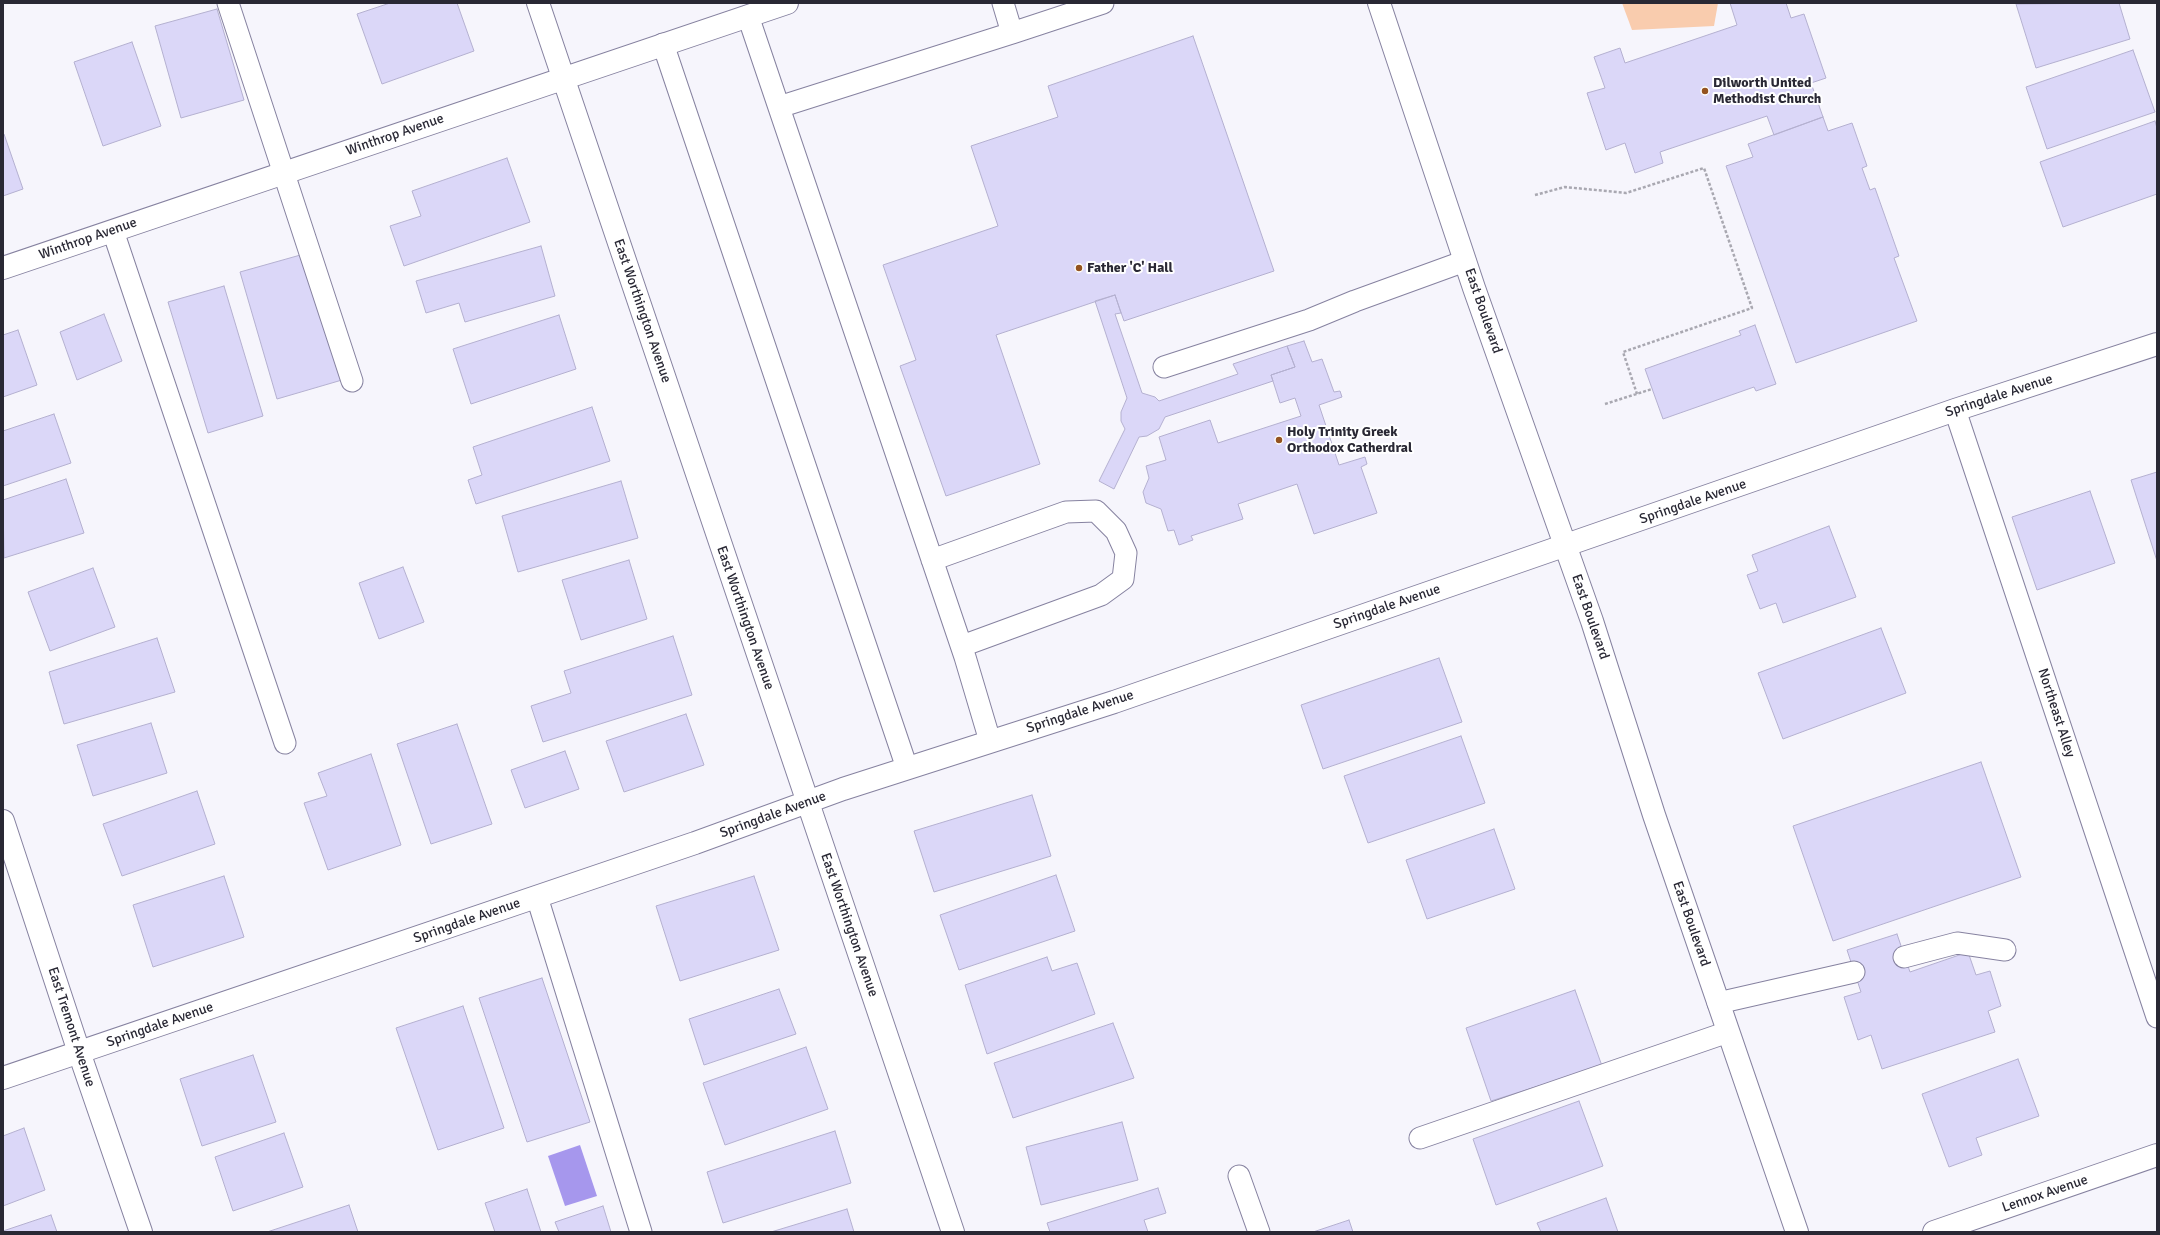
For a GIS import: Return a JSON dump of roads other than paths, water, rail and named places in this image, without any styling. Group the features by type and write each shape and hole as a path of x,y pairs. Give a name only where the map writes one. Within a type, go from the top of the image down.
{"street":[{"name":"East Worthington Avenue","path":"538,3 953,1232"},
{"name":"Winthrop Avenue","path":"3,268 786,3"},
{"name":"East Boulevard","path":"1379,3 1465,261 1592,621 1654,815 1797,1232"},
{"name":"Springdale Avenue","path":"3,1078 695,844 808,802 906,768 1114,702 1955,410 2157,344"},
{"name":"East Tremont Avenue","path":"3,821 79,1052 141,1232"},
{"name":"Lennox Avenue","path":"1934,1232 2157,1155"}],"lane":[{"path":"228,3 352,381"},
{"path":"1003,3 1012,33"},
{"path":"779,107 1103,3"},
{"path":"748,16 962,646 990,741"},
{"path":"663,44 906,768"},
{"path":"113,231 285,743"},
{"path":"1164,367 1309,320 1355,301 1465,261"},
{"name":"Northeast Alley","path":"1955,410 2157,1016"},
{"path":"932,560 1066,512 1096,511 1116,531 1126,553 1123,579 1101,595 962,646"},
{"path":"536,897 642,1232"},
{"path":"1904,957 1957,943 2005,950"},
{"path":"1718,1003 1854,972"},
{"path":"1420,1138 1728,1032"},
{"path":"1239,1176 1259,1232"}],"place":[{"name":"Dilworth United Methodist Church","path":"1705,91"},
{"name":"Father 'C' Hall","path":"1079,268"},
{"name":"Holy Trinity Greek Orthodox Catherdral","path":"1279,440"}]}
